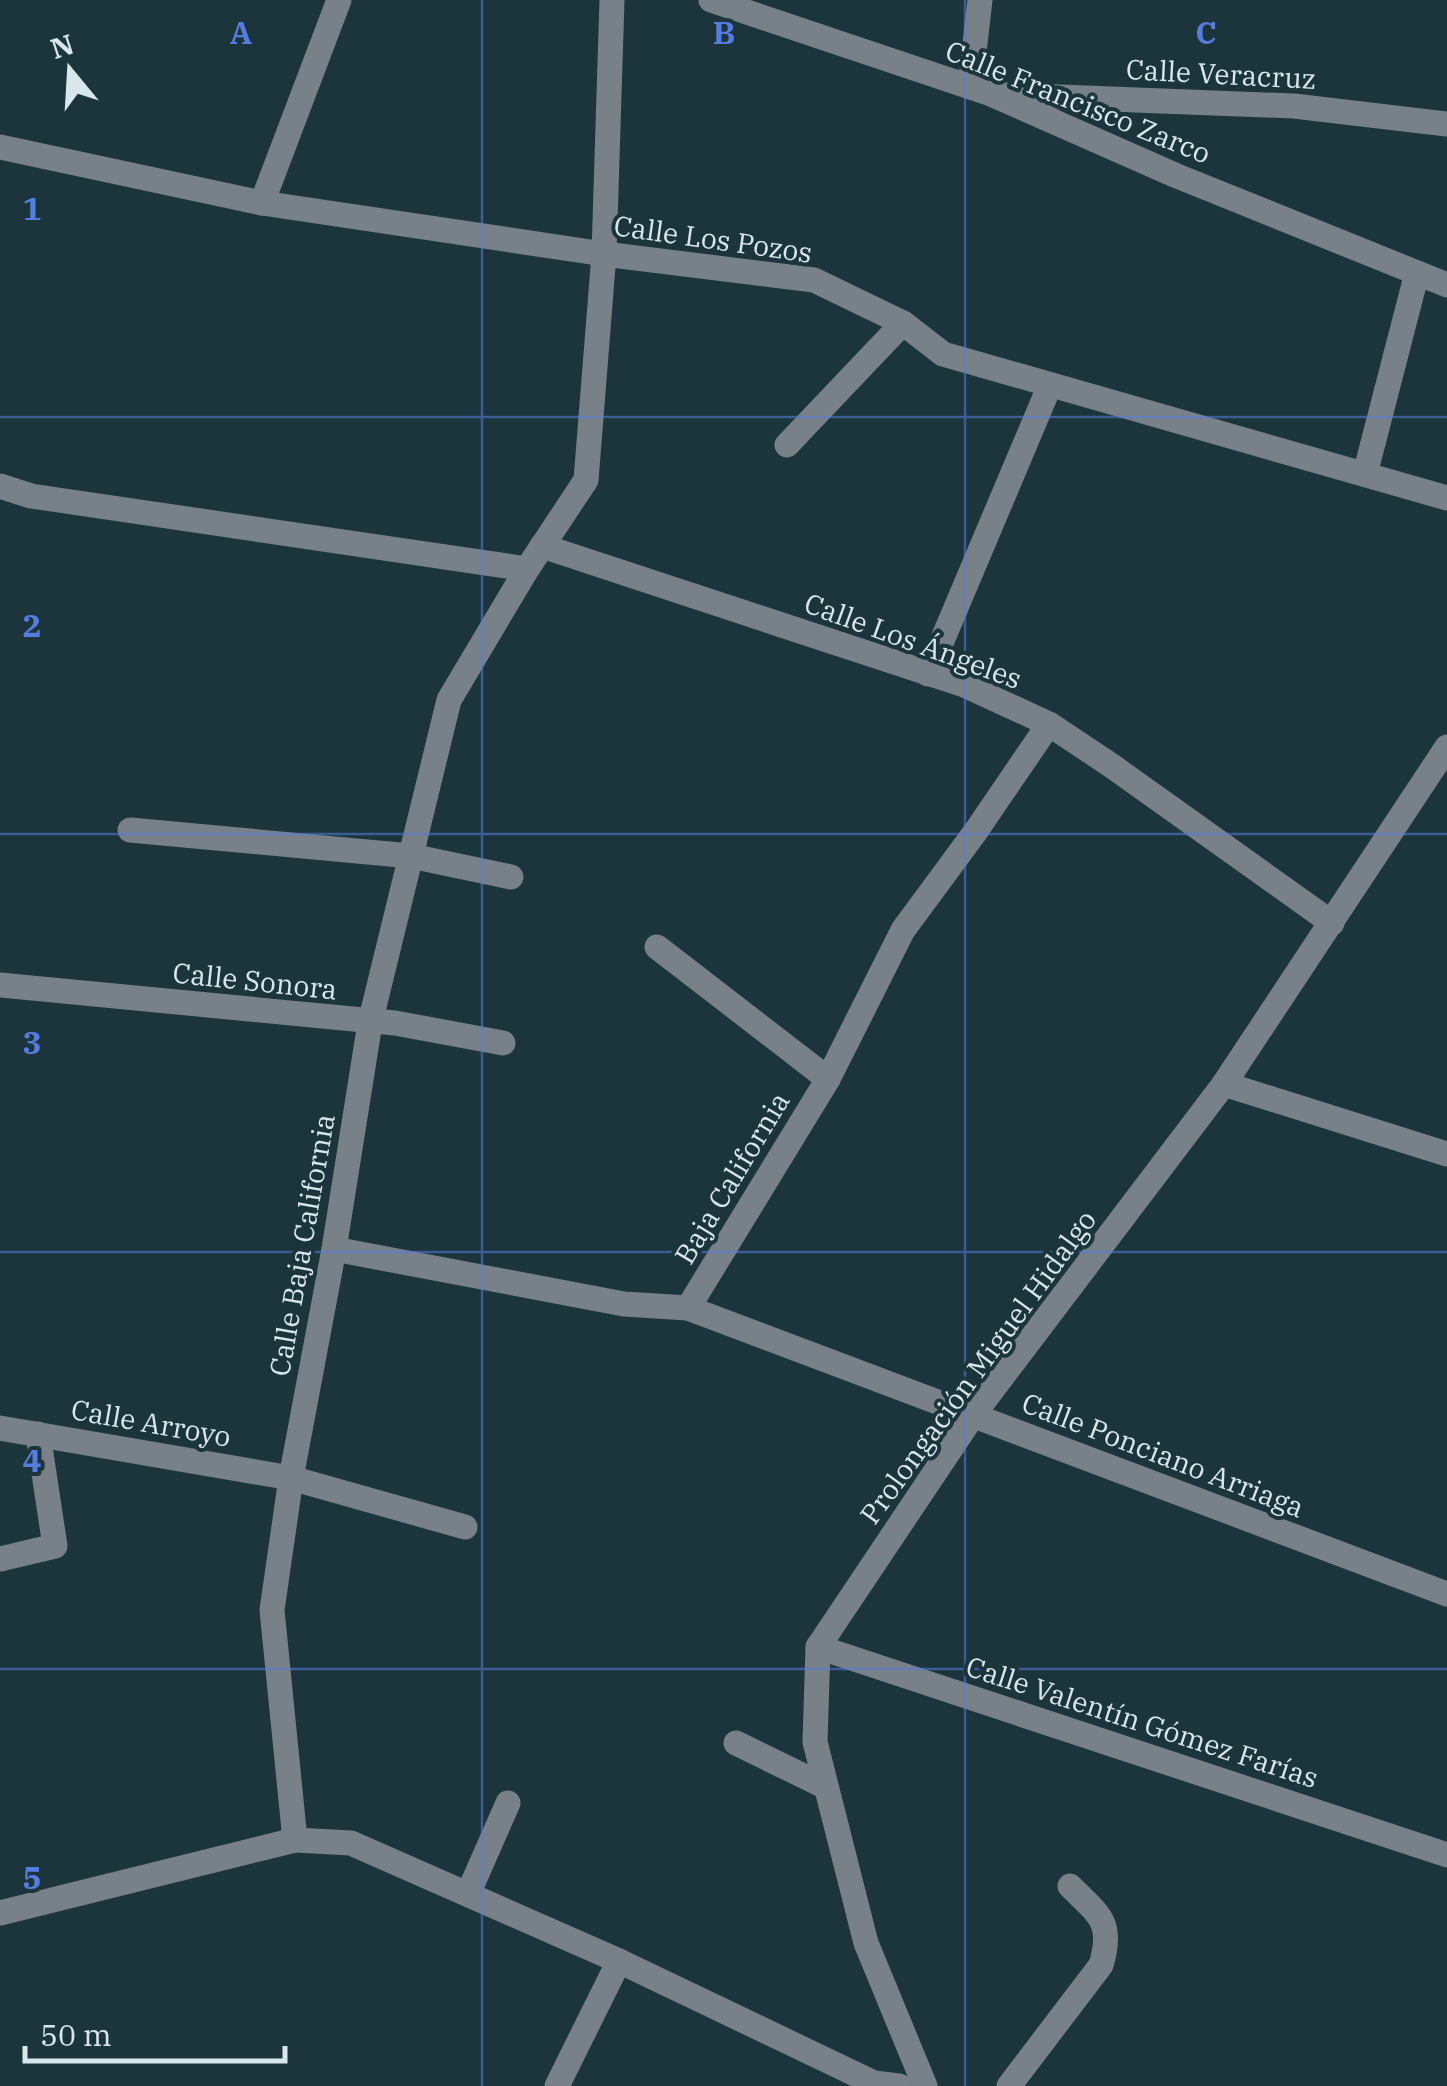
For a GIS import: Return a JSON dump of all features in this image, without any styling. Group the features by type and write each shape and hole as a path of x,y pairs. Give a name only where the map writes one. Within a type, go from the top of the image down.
{"street":[{"path":"262,203 339,0"},
{"path":"604,254 612,0"},
{"name":"Calle Francisco Zarco","path":"711,0 980,91 1447,285"},
{"path":"980,0 980,91"},
{"name":"Calle Veracruz","path":"980,91 1294,106 1447,124"},
{"name":"Calle Los Pozos","path":"0,147 262,203 604,254 814,280 903,323 944,354 1447,498"},
{"name":"Calle Baja California","path":"296,1840 272,1610 370,1023 448,700 586,480 604,254"},
{"path":"1365,474 1418,273"},
{"path":"786,445 903,323"},
{"path":"928,674 1050,385"},
{"path":"0,486 30,496 527,570"},
{"name":"Calle Los Ángeles","path":"542,546 964,686 1048,724 1332,923"},
{"path":"657,947 828,1079 902,930 976,831 1048,724"},
{"name":"Prolongación Miguel Hidalgo","path":"818,1647 974,1414 1224,1084 1447,747"},
{"path":"130,830 411,856 510,877"},
{"name":"Calle Sonora","path":"0,985 395,1023 503,1043"},
{"name":"Baja California","path":"688,1308 828,1079"},
{"path":"1224,1084 1447,1154"},
{"name":"Calle Ponciano Arriaga","path":"334,1249 624,1304 688,1308 1447,1594"},
{"name":"Calle Arroyo","path":"0,1428 292,1478 465,1526"},
{"path":"0,1559 55,1546 38,1434"},
{"path":"818,1647 814,1742 866,1943 925,2086"},
{"name":"Calle Valentín Gómez Farías","path":"818,1647 1447,1855"},
{"path":"736,1744 826,1787"},
{"path":"468,1894 508,1803"},
{"path":"0,1913 296,1840 351,1844 619,1961 874,2084 899,2086"},
{"path":"1009,2086 1101,1965 1108,1942 1102,1917 1070,1886"},
{"path":"557,2086 619,1961"}]}
